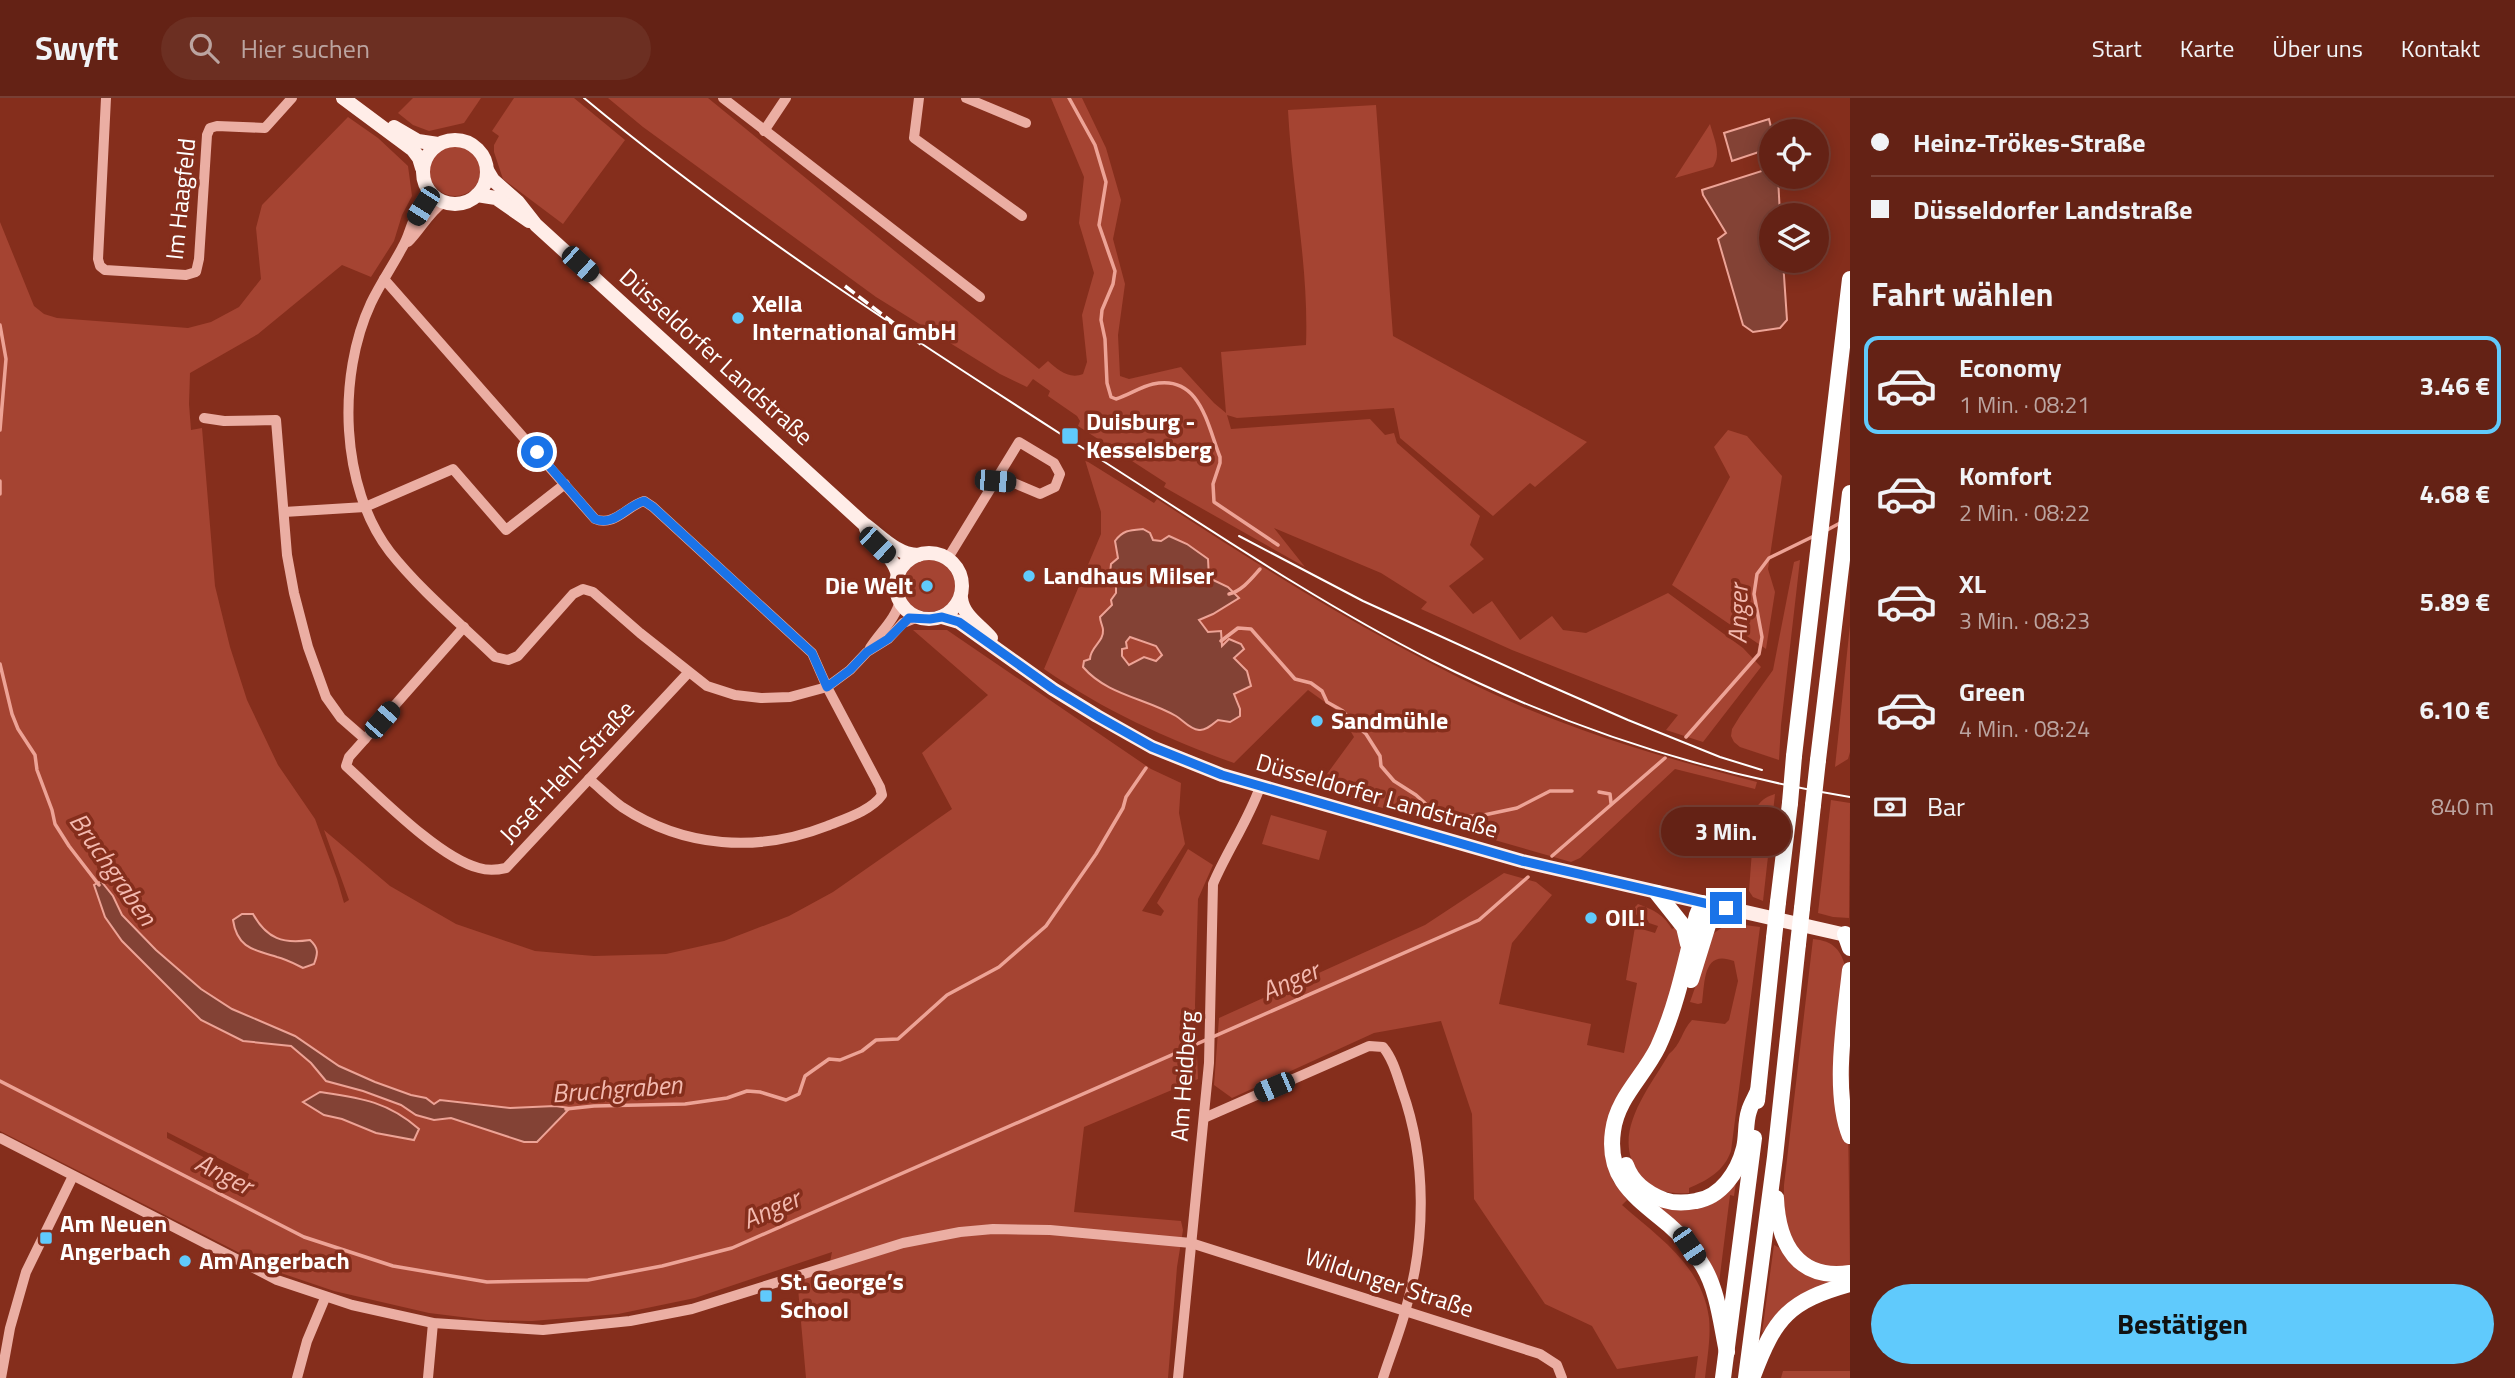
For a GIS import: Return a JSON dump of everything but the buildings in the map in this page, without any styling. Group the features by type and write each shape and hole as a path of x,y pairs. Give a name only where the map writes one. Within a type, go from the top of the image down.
{"highway":[{"path":"1723,1378 1753,1156 1794,756 1850,279"},
{"path":"1745,1378 1774,1157 1849,500"},
{"path":"1657,893 1684,927 1689,947"},
{"path":"1708,905 1688,988 1663,1054 1630,1111 1622,1133 1623,1155 1629,1175 1644,1191 1667,1201 1689,1202 1713,1195 1724,1186 1735,1170 1744,1149 1748,1112 1758,1091"},
{"path":"1708,905 1689,947 1678,991 1657,1048 1618,1109 1613,1132 1613,1155 1618,1172 1629,1192 1670,1226 1689,1246 1703,1267 1712,1284 1727,1352"},
{"path":"1850,970 1844,1018 1841,1098 1841,1109 1850,1136"},
{"path":"1850,1072 1850,1105"},
{"path":"1774,1157 1777,1217 1782,1239 1790,1251 1810,1268 1835,1275 1850,1273"},
{"path":"1752,1378 1766,1344 1784,1315 1809,1298 1850,1284"}],"main road":[{"path":"343,98 371,117 418,141 438,144 456,139 472,144 483,155 487,170 484,186 477,195 461,204 444,202 428,190 419,158 413,150 390,135 371,117"},
{"path":"422,168 428,153 438,144"},
{"name":"Düsseldorfer Landstraße","path":"487,170 493,180 518,202 536,225"},
{"name":"Düsseldorfer Landstraße","path":"477,195 496,198 536,225 864,524 900,552 918,555"},
{"name":"Düsseldorfer Landstraße","path":"864,524 877,545 892,560 898,575"},
{"path":"933,553 948,558 961,576 961,598 953,610 942,617 930,619 907,611 896,588 898,575 904,564 918,555 933,553"},
{"name":"Düsseldorfer Landstraße","path":"961,598 967,614 1000,650"},
{"name":"Düsseldorfer Landstraße","path":"942,617 959,622 1053,689 1152,747 1200,767 1260,787 1522,861 1849,936"}],"street":[{"name":"Im Haagfeld","path":"106,98 98,259 100,266 105,271 186,275 196,272 199,259 207,135 210,128 265,128 292,98"},
{"path":"723,98 980,297"},
{"path":"764,131 786,98"},
{"path":"919,98 914,138 1022,216"},
{"path":"966,98 1026,123"},
{"path":"428,190 404,246 370,305 359,337 348,391 349,439 365,507 388,550 421,587 495,657 509,660 518,656 573,594 583,589 593,592 707,686 735,695 790,697 827,687 850,670 895,615 900,600"},
{"path":"404,246 422,228 432,212 444,202"},
{"path":"384,279 595,519 603,523 612,521 633,504 644,501 812,653 882,795 877,802 804,835 770,842 741,844 687,837 639,817 589,779"},
{"path":"204,418 224,421 276,420 287,555 294,593 318,679 326,697 341,718 365,739"},
{"path":"948,558 1018,442 1054,463 1060,474 1055,487 1040,494 1014,483 995,481"},
{"path":"284,512 365,507 453,469 506,530 565,484"},
{"path":"867,652 888,639 903,623 918,617"},
{"name":"Josef-Hehl-Straße","path":"464,627 349,757 345,766 442,850 479,868 506,868 688,673"},
{"name":"Am Heidberg","path":"1178,1378 1209,1049 1213,884 1260,787"},
{"path":"1203,1118 1368,1046 1383,1047 1390,1056 1409,1110 1419,1172 1418,1242 1406,1310 1383,1378"},
{"path":"0,1138 264,1274 325,1298 433,1323 542,1330 630,1321 704,1305 903,1242 960,1232 993,1229 1049,1230 1191,1243"},
{"path":"1,1378 10,1328 26,1272 73,1176"},
{"name":"Wildunger Straße","path":"1191,1243 1540,1354 1557,1365 1562,1378"},
{"path":"297,1378 307,1342 325,1298"},
{"path":"428,1378 433,1323"}],"shaded area":[{"path":"413,98 481,98 464,123 429,131 413,125 398,113"},
{"path":"514,98 574,98 625,140 563,224 503,179 494,152 499,136 492,131"},
{"path":"608,98 708,98 1039,369 1048,361 1073,376 1083,374 1087,362 1082,315 1094,273 1079,223 1084,177 1051,98 1082,98 1106,148 1121,200 1113,239 1125,284 1118,335 1120,376 1129,379 1181,367 1226,413 1221,352 1306,345 1303,257 1288,110 1376,105 1393,336 1587,442 1535,487 1530,483 1493,516 1400,438 1394,408 1237,418 1227,415 1231,429 1370,419 1385,435 1394,433 1397,443 1480,516 1470,545 1484,559 1449,586 1473,614 1492,601 1520,640 1552,616 1563,630 1586,633 1668,593 1743,648 1761,667 1703,742 1666,730 1678,715 1512,650 1421,609 1427,602 1381,573 1274,528 1305,567 1164,487 1166,483 1078,426 1080,421 1077,416 1048,396 1050,391 1033,379 1027,387 1000,374 876,297 643,127"},
{"path":"348,117 378,138 408,166 412,196 402,215 394,241 371,277 342,265 258,334 190,373 191,430 202,428 215,586 230,647 247,700 278,765 315,819 344,903 349,900 324,830 390,886 456,924 535,951 594,956 666,954 724,941 789,916 833,892 952,809 922,753 988,695 913,630 947,630 1151,769 1181,783 1179,813 1185,844 1142,911 1161,916 1164,911 1157,903 1188,849 1213,865 1198,899 1195,1005 1198,1079 1084,1127 1074,1212 1181,1221 1183,1230 1177,1267 1168,1378 806,1378 797,1277 829,1267 832,1252 695,1298 618,1314 532,1321 486,1320 429,1313 334,1291 275,1271 0,1131 0,222 34,306 44,314 57,318 188,328 211,322 239,307 261,279 256,228 262,205","holes":["167,1132 249,1174 247,1180 167,1138"]},
{"path":"1759,122 1759,152 1732,161 1724,133"},
{"path":"1710,124 1717,152 1713,167 1675,178"},
{"path":"455,144 474,151 481,170 474,189 455,196 436,189 429,170 436,151"},
{"path":"1759,172 1759,189 1779,189 1779,203 1759,203 1759,273 1784,273 1787,320 1780,328 1753,332 1743,325 1718,239 1726,233 1702,190"},
{"path":"1728,430 1747,436 1782,476 1768,569 1775,592 1766,649 1672,585 1730,477 1714,447"},
{"path":"1085,460 1154,503 1157,499 1336,611 1429,663 1553,719 1669,758 1757,782 1755,789 1675,769 1580,858 1571,862 1316,789 1354,737 1340,713 1308,690 1234,763 1136,722 1089,698 1044,669 1101,534 1101,512"},
{"path":"1143,529 1150,533 1153,540 1161,541 1169,536 1187,544 1208,559 1209,578 1228,587 1239,598 1199,620 1208,632 1221,631 1222,646 1229,639 1241,644 1244,649 1234,658 1247,671 1251,686 1234,694 1240,716 1230,722 1218,720 1204,729 1195,729 1164,710 1103,684 1083,667 1084,661 1090,659 1103,634 1100,617 1112,605 1111,600 1116,593 1116,586 1109,583 1111,564 1118,558 1115,541 1131,530","holes":["1130,637 1156,646 1162,655 1156,661 1144,657 1129,665 1122,656 1122,649 1127,648 1126,642"]},
{"path":"929,560 948,567 955,586 948,605 929,612 910,605 903,586 910,567"},
{"path":"1800,560 1779,760 1740,747 1731,736 1740,716 1773,670 1794,562"},
{"path":"1850,625 1850,752 1848,759 1835,767"},
{"path":"1775,794 1763,901 1753,897 1749,891 1755,810 1768,796"},
{"path":"1831,800 1850,803 1849,918 1818,913"},
{"path":"1271,815 1327,831 1319,860 1262,844"},
{"path":"1504,873 1536,882 1552,895 1512,943 1499,1004 1591,1024 1587,1045 1624,1053 1637,983 1626,980 1635,927 1655,933 1658,926 1635,914 1635,907 1638,904 1654,911 1666,920 1672,929 1678,926 1683,951 1657,1037 1629,1083 1609,1169 1613,1181 1627,1200 1622,1205 1664,1241 1698,1282 1709,1318 1705,1378 1695,1378 1698,1356 1617,1369 1592,1326 1545,1304 1474,1199 1472,1114 1441,1021 1374,1033 1232,1098 1214,1085 1219,1018 1425,925"},
{"path":"101,881 113,896 122,915 156,950 201,989 232,1009 295,1036 339,1066 375,1082 426,1098 434,1104 440,1100 510,1108 570,1108 537,1142 524,1142 451,1118 434,1120 416,1115 401,1105 326,1081 311,1063 291,1046 243,1041 201,1020 122,941 105,917 94,885"},
{"path":"242,914 253,914 264,929 277,938 310,940 317,951 314,964 303,968 248,946 238,937 233,920"},
{"path":"1729,923 1760,927 1731,1151 1720,1169 1689,1188 1689,1193 1663,1191 1651,1186 1632,1161 1630,1129 1643,1097 1692,1020 1725,1024 1729,1020 1738,981 1734,961 1724,958 1711,963 1705,977 1702,1003 1690,1002 1714,933"},
{"path":"1813,939 1836,948 1846,969 1850,1266 1831,1269 1815,1265 1804,1258 1796,1248 1787,1224 1784,1197"},
{"path":"320,1092 372,1102 396,1112 419,1129 414,1140 376,1133 342,1119 324,1115 303,1102"},
{"path":"1736,1182 1734,1196 1730,1195 1718,1291 1646,1200 1685,1209 1706,1207 1725,1194"},
{"path":"1774,1245 1840,1281 1783,1311 1762,1333"},
{"path":"1783,1371 1850,1371 1850,1378 1781,1378"}],"waterway":[{"path":"1069,98 1095,145 1106,182 1099,225 1115,271 1101,320 1105,339 1107,383 1111,397 1116,399 1148,385 1169,383 1191,394 1205,417 1220,457 1213,484 1214,502 1278,545"},
{"name":"Bruchgraben","path":"0,325 6,359 0,430"},
{"name":"Bruchgraben","path":"0,481 0,494"},
{"name":"Anger","path":"1827,530 1842,522"},
{"name":"Anger","path":"1686,737 1759,654 1762,637 1754,594 1757,574 1769,558 1814,536"},
{"path":"1229,594 1242,587 1260,569"},
{"path":"1221,641 1238,628 1251,629 1295,679 1311,683 1322,691 1327,702 1343,711 1366,734 1380,756 1381,766 1394,781 1427,805 1460,817 1484,815 1517,808 1550,791 1572,791"},
{"name":"Bruchgraben","path":"0,664 12,714 18,729 35,755 37,770 55,824 99,885"},
{"name":"Anger","path":"1552,856 1665,758"},
{"name":"Bruchgraben","path":"566,1109 685,1104 727,1098 747,1091 786,1100 799,1094 805,1076 829,1059 840,1060 862,1051 876,1040 898,1039 947,995 999,967 1046,926 1096,854 1123,808 1126,797 1146,768"},
{"path":"1599,792 1610,794 1611,803"},
{"name":"Anger","path":"0,1081 304,1237 393,1266 487,1282 588,1280 662,1266 732,1248 1479,920 1528,877"}],"tram line":[{"path":"584,98 701,190 883,318 1249,555 1386,636 1483,685 1585,727 1689,761 1850,797"},
{"path":"1239,536 1363,601 1541,682 1720,757 1762,770"}],"railway":[{"path":"845,286 921,344"}],"place":[{"name":"Xella International GmbH","path":"738,318"},
{"name":"Duisburg - Kesselsberg","path":"1070,436"},
{"name":"Landhaus Milser","path":"1029,576"},
{"name":"Die Welt","path":"927,586"},
{"name":"Sandmühle","path":"1317,721"},
{"name":"OIL!","path":"1591,918"},
{"name":"Am Neuen Angerbach","path":"46,1238"},
{"name":"Am Angerbach","path":"185,1261"},
{"name":"St. George’s School","path":"766,1296"}],"route":[{"path":"537,452 595,519 603,523 612,521 633,504 644,501 653,507 812,653 827,687 850,670 867,652 888,639 909,618 951,618 1053,689 1097,716 1152,747 1222,775 1522,861 1726,908"}]}
